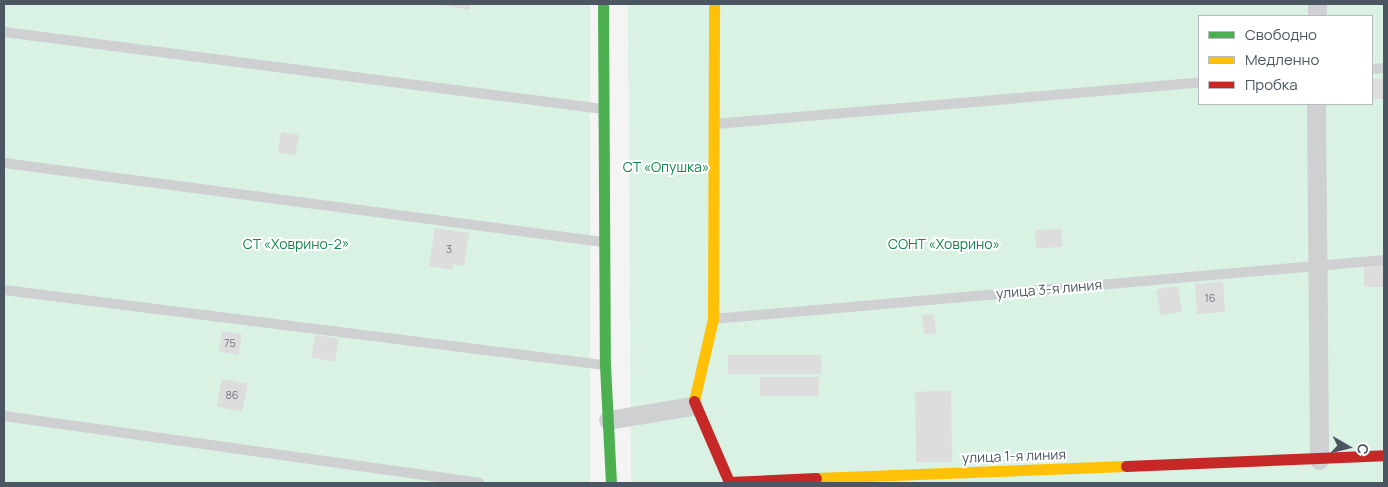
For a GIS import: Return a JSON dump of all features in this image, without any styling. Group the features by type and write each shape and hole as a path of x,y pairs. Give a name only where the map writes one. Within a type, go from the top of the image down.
{"street":[{"path":"603,4 605,366 611,483"},
{"path":"608,420 693,406 713,319 712,124 714,4"},
{"path":"1316,105 1319,460"},
{"name":"улица 1-я линия","path":"693,406 728,482 1319,460 1384,455"}],"lane":[{"path":"4,32 604,109"},
{"path":"712,124 1198,83"},
{"path":"4,164 604,242"},
{"name":"улица 3-я линия","path":"713,319 1384,260"},
{"path":"4,290 605,366"},
{"path":"4,416 479,483"}],"green space":[{"name":"СТ «Ховрино-2»","path":"4,4 590,4 590,483 4,483"},
{"name":"СОНТ «Ховрино»","path":"628,4 1384,4 1384,483 631,483"}],"building":[{"path":"436,4 470,4 469,10"},
{"path":"1373,79 1384,79 1384,99 1373,99"},
{"path":"281,132 299,135 295,156 278,153"},
{"path":"435,228 469,233 464,266 453,264 452,270 429,266"},
{"path":"1061,229 1062,247 1036,248 1035,230"},
{"path":"1364,264 1384,264 1384,287 1364,287"},
{"path":"1223,282 1225,312 1197,314 1195,284"},
{"path":"1178,286 1182,312 1160,315 1156,289"},
{"path":"934,314 936,333 924,334 922,315"},
{"path":"222,331 242,334 238,355 219,352"},
{"path":"315,335 339,339 335,361 311,358"},
{"path":"728,355 821,355 821,374 728,374"},
{"path":"760,377 819,377 819,396 760,396"},
{"path":"222,379 248,384 242,411 217,406"},
{"path":"951,391 952,462 916,463 915,392"}],"traffic: fast":[{"path":"603,4 605,365 611,483"}],"traffic: slow":[{"path":"694,401 713,319 714,4"},
{"path":"816,478 1126,466"}],"traffic: jam":[{"path":"694,401 729,482 816,478"},
{"path":"1126,466 1384,455"}],"park label":[{"name":"СТ «Опушка»","path":"666,167"}]}
